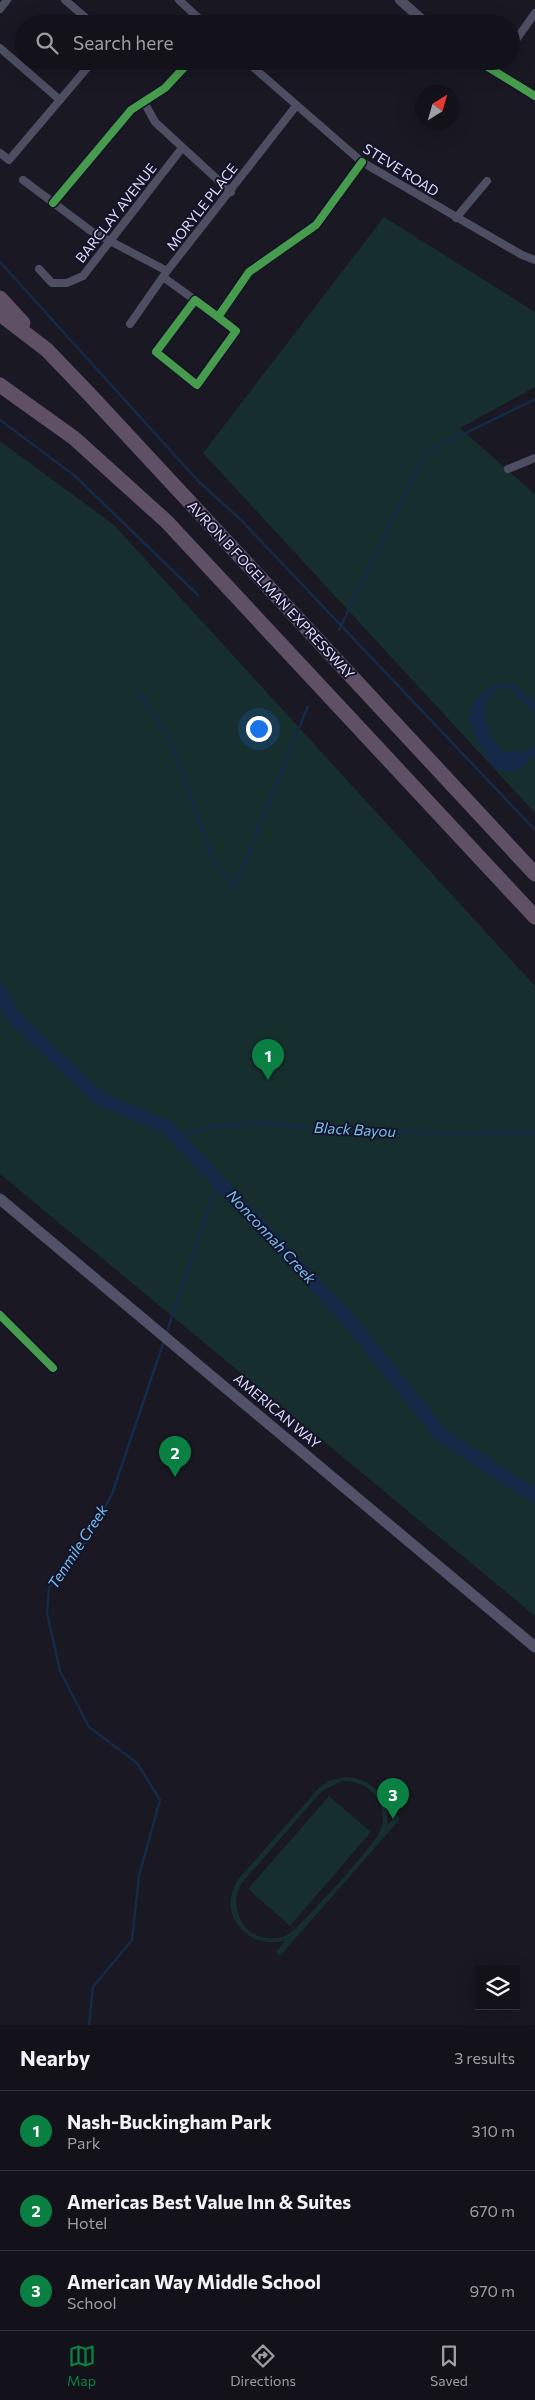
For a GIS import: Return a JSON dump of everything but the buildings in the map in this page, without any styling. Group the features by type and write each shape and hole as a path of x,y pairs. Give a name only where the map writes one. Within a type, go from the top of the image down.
{"highway":[{"path":"0,298 47,350"},
{"name":"AVRON B FOGELMAN EXPRESSWAY","path":"0,314 47,350 535,874"},
{"path":"0,385 87,450 167,522 535,917"}],"main road":[{"name":"AMERICAN WAY","path":"0,1199 535,1647"}],"street":[{"path":"0,9 7,0"},
{"path":"65,0 75,3 85,15"},
{"path":"178,0 195,15"},
{"path":"400,0 417,15"},
{"path":"520,34 535,13"},
{"path":"0,48 15,61"},
{"path":"25,70 60,100"},
{"path":"0,153 9,160 85,70"},
{"path":"53,203 131,110 175,79 182,70"},
{"name":"STEVE ROAD","path":"256,70 362,162 456,218 522,255 535,260"},
{"path":"491,70 535,96"},
{"path":"144,102 155,122 231,192"},
{"name":"MORYLE PLACE","path":"130,324 165,274 231,192 296,106"},
{"name":"BARCLAY AVENUE","path":"38,269 52,284 83,276 182,148"},
{"path":"218,317 249,272 316,225 362,162"},
{"path":"23,180 91,231 111,240 165,274 236,331 197,384 156,352 195,300"},
{"path":"456,218 487,181"},
{"path":"508,469 535,458"},
{"path":"0,1316 53,1368"}],"green space":[{"path":"384,217 535,312 535,387 460,428 535,494 535,813 203,453"},
{"path":"0,441 114,525 535,986 535,1616 0,1174"},
{"path":"344,1777 354,1778 371,1785 377,1791 386,1807 387,1826 397,1815 400,1819 280,1956 276,1952 285,1941 271,1942 258,1940 247,1934 238,1925 233,1915 231,1903 233,1890 240,1877 319,1788 328,1781","holes":["342,1781 361,1784 369,1789 380,1803 383,1821 375,1839 352,1868 294,1930 287,1935 275,1938 263,1937 252,1933 243,1924 238,1914 236,1899 241,1884 322,1791"]},
{"path":"329,1796 371,1832 290,1926 248,1889"}],"water":[{"path":"505,682 514,685 535,703 535,713 511,688 502,687 493,692 487,700 485,709 489,728 493,738 505,753 518,750 522,753 535,746 535,757 529,756 524,765 511,772 495,768 490,763 475,735 470,715 474,703 483,693"}],"waterway":[{"path":"0,262 198,481 240,519 535,830"},
{"path":"339,630 425,453 535,399"},
{"path":"0,420 75,476 198,595"},
{"path":"138,691 170,739 214,862 235,887 308,706"},
{"name":"Nonconnah Creek","path":"0,991 11,1014 97,1097 168,1128 347,1318 442,1436 535,1496"},
{"name":"Black Bayou","path":"177,1138 208,1127 263,1122 316,1129 377,1132 535,1134"},
{"name":"Tenmile Creek","path":"166,1334 218,1181"},
{"name":"Tenmile Creek","path":"89,2025 93,1987 132,1940 139,1876 160,1800 137,1763 89,1727 60,1671 47,1613 49,1588 84,1544 112,1494 164,1341"}],"cycle path":[{"path":"53,203 131,110 165,88 182,70"},
{"path":"493,70 535,96"},
{"path":"218,317 195,300 156,352 197,385 236,331 218,317 249,272 316,225 362,162"},
{"path":"0,1315 53,1368"}],"place":[{"name":"Nash-Buckingham Park","path":"268,1080"},
{"name":"Americas Best Value Inn & Suites","path":"175,1477"},
{"name":"American Way Middle School","path":"393,1819"}]}
